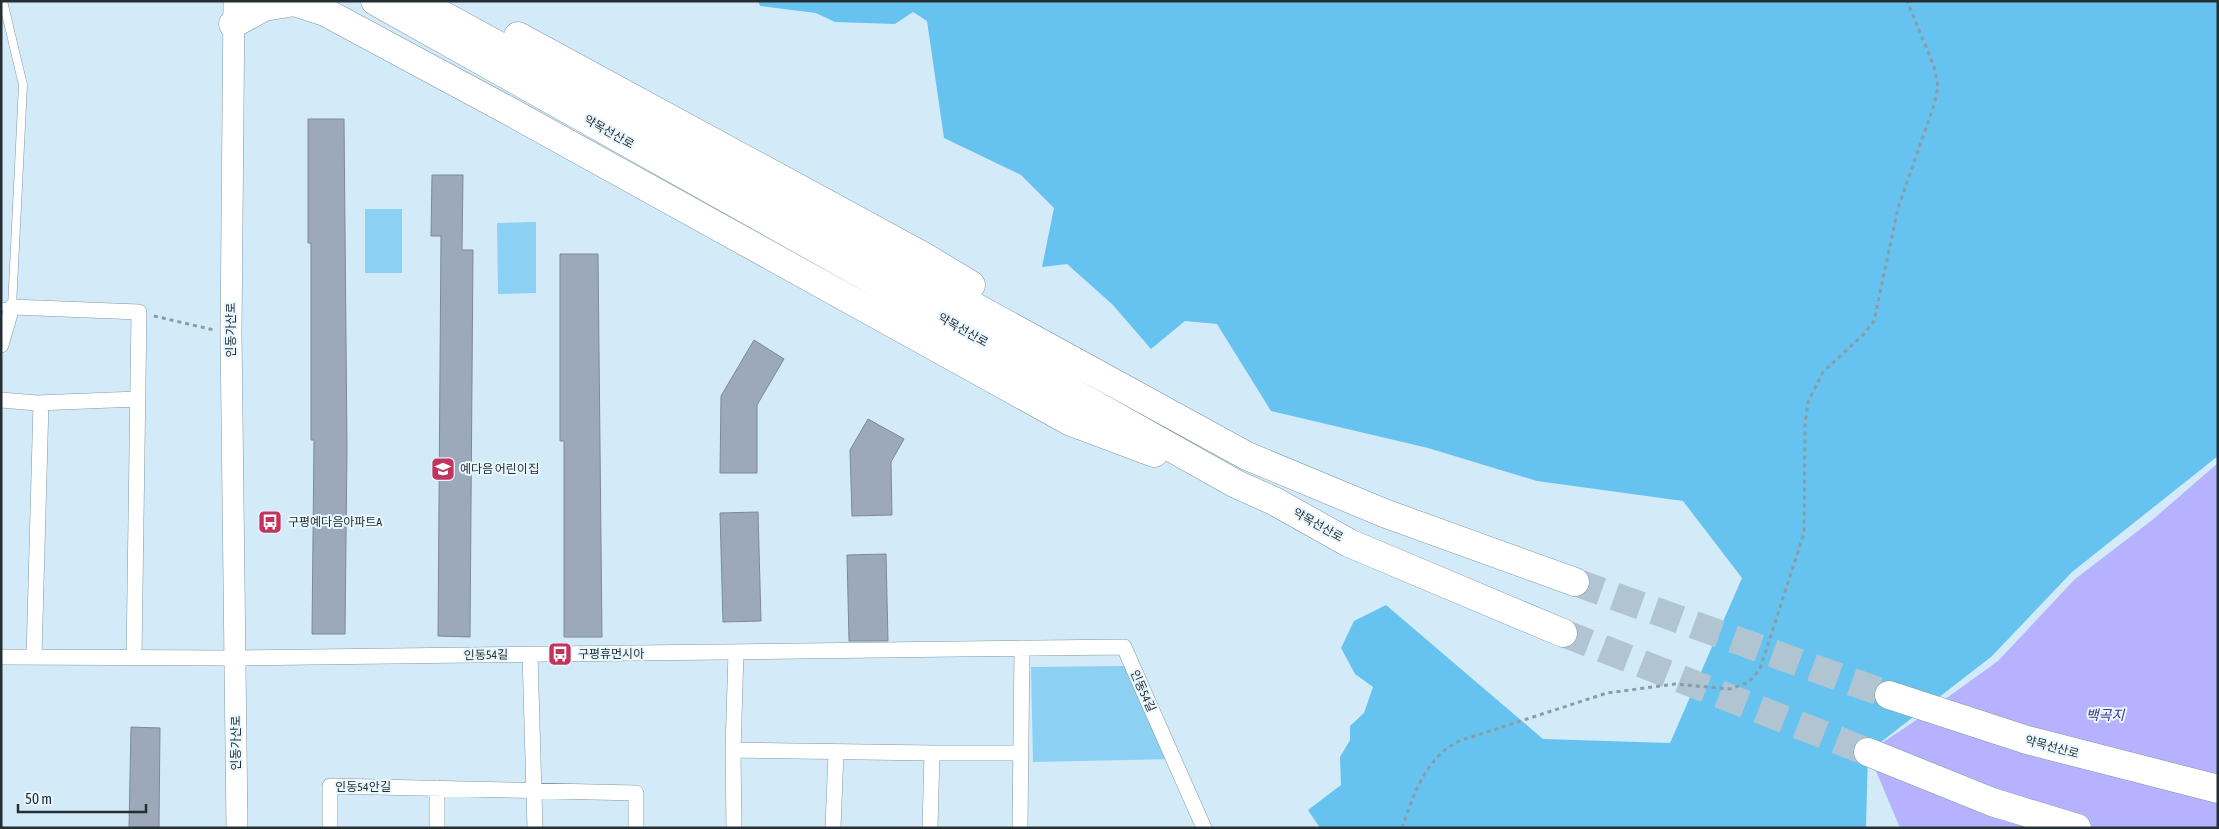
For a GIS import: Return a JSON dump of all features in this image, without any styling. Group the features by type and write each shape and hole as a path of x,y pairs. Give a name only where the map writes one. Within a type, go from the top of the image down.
{"highway":[{"name":"약목선산로","path":"375,1 592,111 1247,456 1384,513 1575,582"},
{"name":"약목선산로","path":"417,1 592,111 1236,484 1274,501 1349,543 1563,633"},
{"path":"455,1 923,256 1247,456"},
{"path":"232,9 264,8 294,2 316,7 510,111 1071,422 1236,484"},
{"name":"약목선산로","path":"1889,695 2027,740 2218,789"},
{"path":"1868,752 1992,802 2077,828"}],"main road":[{"name":"인동가산로","path":"232,9 231,334 237,828"}],"street":[{"path":"1,345 6,307 139,312 134,658"},
{"path":"1,400 41,403 137,399"},
{"path":"34,657 41,403"},
{"name":"인동54길","path":"235,658 1124,647 1204,828"},
{"path":"1020,828 1022,648"},
{"path":"734,828 733,750 736,652"},
{"path":"530,654 535,828"},
{"path":"1,656 235,658"},
{"path":"733,750 1021,753"},
{"path":"833,828 836,752"},
{"path":"930,828 932,753"},
{"name":"인동54안길","path":"330,828 330,786 636,793 636,828"},
{"path":"437,788 437,828"}],"lane":[{"path":"3,1 23,85 6,307"}],"path":[{"path":"1402,828 1422,778 1442,753 1459,741 1607,693 1675,684 1730,689 1749,682 1760,669 1804,533 1808,402 1823,372 1864,335 1874,321 1898,208 1934,105 1938,87 1934,66 1907,1"},
{"path":"139,312 231,334"}],"shaded area":[{"path":"758,1 2218,1 2218,456 2072,572 1991,657 1868,752 1866,828 1320,828 1308,810 1341,785 1340,757 1350,740 1350,726 1364,713 1373,687 1355,674 1341,648 1354,621 1386,605 1543,739 1670,743 1742,578 1683,501 1537,481 1428,448 1271,411 1217,324 1185,321 1151,349 1113,305 1067,264 1042,267 1054,208 1021,175 944,138 927,21 913,12 895,24 835,22 816,13 760,6"},
{"path":"365,209 402,209 402,273 365,273"},
{"path":"536,222 536,293 498,294 497,223"},
{"path":"1124,666 1175,759 1033,762 1031,667"}],"water":[{"name":"백곡지","path":"2218,463 2218,828 1900,828 1868,752 1998,661 2075,579 2151,521"}],"building":[{"path":"308,119 344,119 347,448 345,634 312,634 314,440 311,440 311,243 308,243"},
{"path":"432,175 463,175 462,250 473,250 470,637 438,636 441,236 431,236"},
{"path":"560,254 598,254 602,637 564,637 564,441 560,441"},
{"path":"754,340 784,359 757,405 757,473 720,473 721,396"},
{"path":"868,419 904,439 891,462 892,515 852,516 850,450"},
{"path":"758,512 761,621 723,622 720,513"},
{"path":"886,554 888,641 849,641 847,555"},
{"path":"131,727 160,728 159,828 129,828"}],"tunnel":[{"path":"1575,582 1889,695"},
{"path":"1563,633 1868,752"}],"place":[{"name":"예다음 어린이집","path":"443,469"},
{"name":"구평예다음아파트A","path":"270,522"},
{"name":"구평휴먼시아","path":"560,654"}]}
